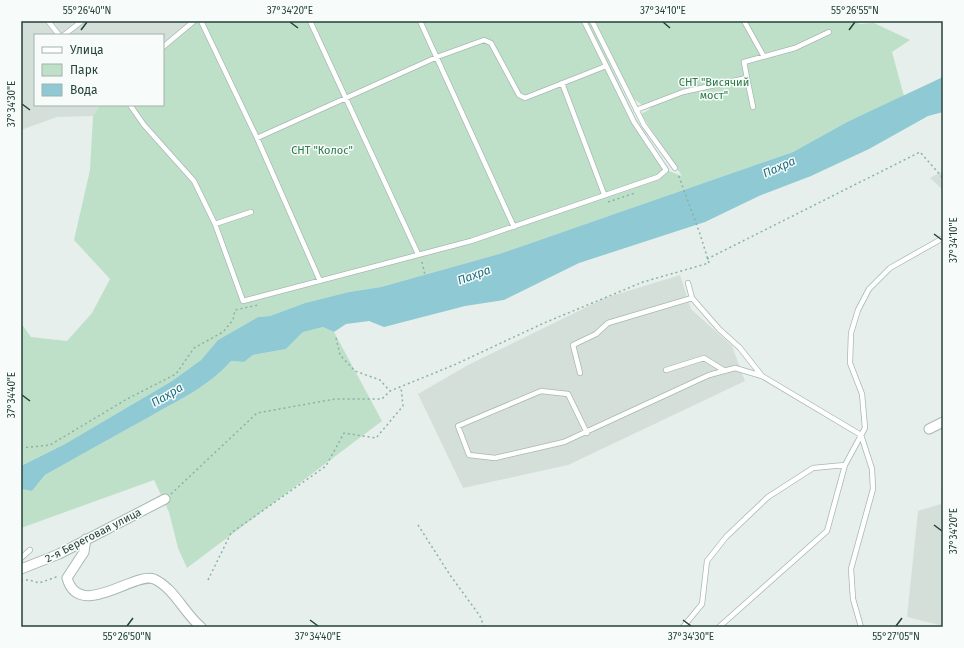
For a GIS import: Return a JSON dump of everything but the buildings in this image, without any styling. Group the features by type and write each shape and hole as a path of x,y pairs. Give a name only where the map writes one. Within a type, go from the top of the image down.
{"street":[{"path":"929,429 943,422"},
{"name":"2-я Береговая улица","path":"21,569 59,554 165,499"},
{"path":"86,539 84,552 67,578 69,585 77,592 90,596 102,594 145,578 153,578 165,586 201,627"}],"lane":[{"path":"48,21 58,34"},
{"path":"65,34 82,21"},
{"path":"164,46 194,21"},
{"path":"201,21 257,138 320,281"},
{"path":"310,21 418,254"},
{"path":"420,21 514,227"},
{"path":"131,106 144,125 194,181 215,224 243,301 471,241 604,194 608,195 658,177 666,170 634,122 584,21"},
{"path":"592,21 644,125 675,168"},
{"path":"744,21 763,55"},
{"path":"753,107 744,62 763,55 795,48 829,32"},
{"path":"257,138 437,57 484,40 491,43 519,95 524,98 606,66"},
{"path":"636,110 683,92 747,78"},
{"path":"562,83 604,194"},
{"path":"215,224 251,212"},
{"path":"719,627 827,531 844,465 865,428 863,400 850,363 851,333 858,310 869,289 890,268 943,238"},
{"path":"688,283 692,298 719,329 740,348 762,376"},
{"path":"580,373 573,345 596,334 608,322 692,298"},
{"path":"666,370 704,358 725,371"},
{"path":"586,433 568,394 541,390 458,426 469,455 495,458 564,442 586,433 709,375 735,368 762,376 861,435 872,469 873,489 851,569 854,599 861,627"},
{"path":"683,627 702,604 707,561 726,537 768,497 813,468 844,465"},
{"path":"21,558 30,550"}],"path":[{"path":"707,259 920,152 943,178"},
{"path":"165,499 257,413 335,399 382,400 390,391 454,365 544,323 643,282 709,263 700,234 678,176"},
{"path":"422,261 425,275"},
{"path":"21,448 50,445 127,399 176,374 194,348 223,332 233,320 235,310"},
{"path":"336,338 340,355 355,371 380,380 390,391"},
{"path":"208,580 232,533 326,466 344,433 376,438 403,406 401,387"},
{"path":"418,524 450,575 480,616 484,627"},
{"path":"21,580 29,580 39,583 57,576 67,578"}],"shaded area":[{"path":"21,21 189,21 164,42 164,34 34,34 34,106 99,106 93,116 57,117 21,130"},
{"path":"943,171 943,190 930,178"},
{"path":"680,275 691,309 732,346 745,381 568,465 463,488 418,394 468,365 605,298"},
{"path":"943,486 943,626 907,617 918,511 941,504 941,487"}],"green space":[{"path":"189,21 855,21 860,24 874,23 910,40 892,52 904,96 847,122 793,152 499,254 381,287 349,292 305,303 270,316 258,317 218,340 201,360 172,381 65,444 21,466 21,323 31,337 67,341 92,313 110,279 74,240 90,170 93,116 99,106 164,106 164,42","holes":["600,43 634,99 642,105 648,103 650,109 641,114 682,176 669,171 637,121"]},
{"path":"323,327 334,332 382,421 187,568 178,548 169,512 154,480 21,528 21,489 32,491 45,475 193,392 213,378 231,361 244,362 253,355 286,349 303,332"}],"water":[{"name":"Пахра","path":"943,77 943,112 928,116 869,149 811,176 759,196 705,222 579,263 504,300 465,306 384,327 369,321 346,324 334,332 323,327 303,332 286,349 253,355 244,362 231,361 213,378 193,392 45,475 32,491 21,489 21,466 65,444 172,381 201,360 218,340 258,317 270,316 305,303 349,292 381,287 499,254 793,152 847,122"}],"park label":[{"name":"СНТ \"Висячий мост\"","path":"714,88"},
{"name":"СНТ \"Колос\"","path":"322,150"}]}
